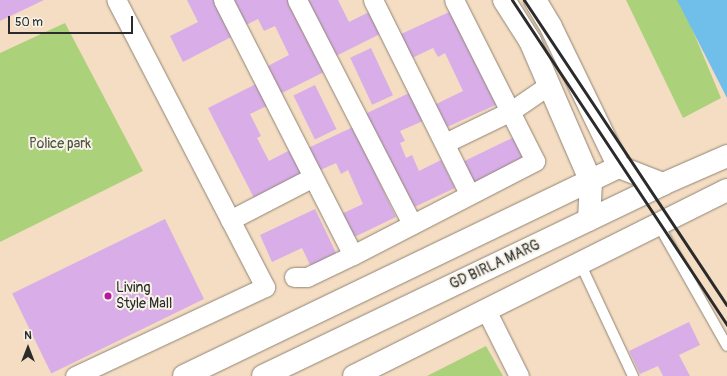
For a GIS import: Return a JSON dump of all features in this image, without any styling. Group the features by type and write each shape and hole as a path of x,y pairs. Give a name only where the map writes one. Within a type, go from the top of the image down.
{"street":[{"path":"75,376 265,287 116,0"},
{"path":"223,0 353,255"},
{"path":"297,0 412,224"},
{"path":"373,0 470,193"},
{"path":"294,277 307,277 353,255 470,193 535,161 454,0"},
{"path":"504,0 530,41 591,182 589,220"},
{"path":"535,0 619,167 663,184"},
{"path":"445,144 511,111 549,85"},
{"name":"GD BIRLA MARG","path":"263,376 663,184 727,156"},
{"path":"184,376 591,182 619,167"},
{"path":"230,220 313,176"},
{"path":"354,376 727,190"},
{"path":"486,310 519,376"}],"lane":[{"path":"658,224 727,346"},
{"path":"580,263 633,376"}],"green space":[{"path":"626,0 680,0 721,98 683,118"},
{"name":"Police park","path":"65,23 143,171 0,242 0,53"},
{"path":"486,346 503,376 427,376"}],"water":[{"path":"677,0 727,0 727,98"}],"building":[{"path":"0,0 44,0 0,21"},
{"path":"187,0 219,0 237,34 183,62 170,36 198,22"},
{"path":"234,0 288,0 324,72 278,95 264,68 289,55 275,26 264,31 258,19 244,26 231,2"},
{"path":"306,0 338,0 349,22 369,12 380,34 334,57"},
{"path":"458,8 502,102 445,128 434,105 463,91 445,53 438,57 433,48 412,58 401,34"},
{"path":"371,48 393,95 372,105 350,58"},
{"path":"260,82 271,104 250,114 261,136 257,138 269,161 294,148 307,174 255,200 208,108"},
{"path":"315,85 336,129 315,140 293,96"},
{"path":"409,93 423,121 400,131 405,141 400,143 406,158 412,155 419,171 441,160 455,188 408,210 363,115"},
{"path":"353,127 396,217 348,240 337,216 363,204 348,170 341,174 336,163 316,172 306,149"},
{"path":"518,135 530,160 474,188 461,163"},
{"path":"315,209 338,257 312,269 302,248 272,262 260,235"},
{"name":"Living Style Mall","path":"165,219 204,299 51,374 12,294"},
{"path":"689,322 700,345 679,355 690,376 663,376 658,366 640,374 629,351"}],"railway":[{"path":"512,0 727,325"},
{"path":"524,0 727,305"}],"place":[{"name":"Living Style Mall","path":"108,296"}]}
